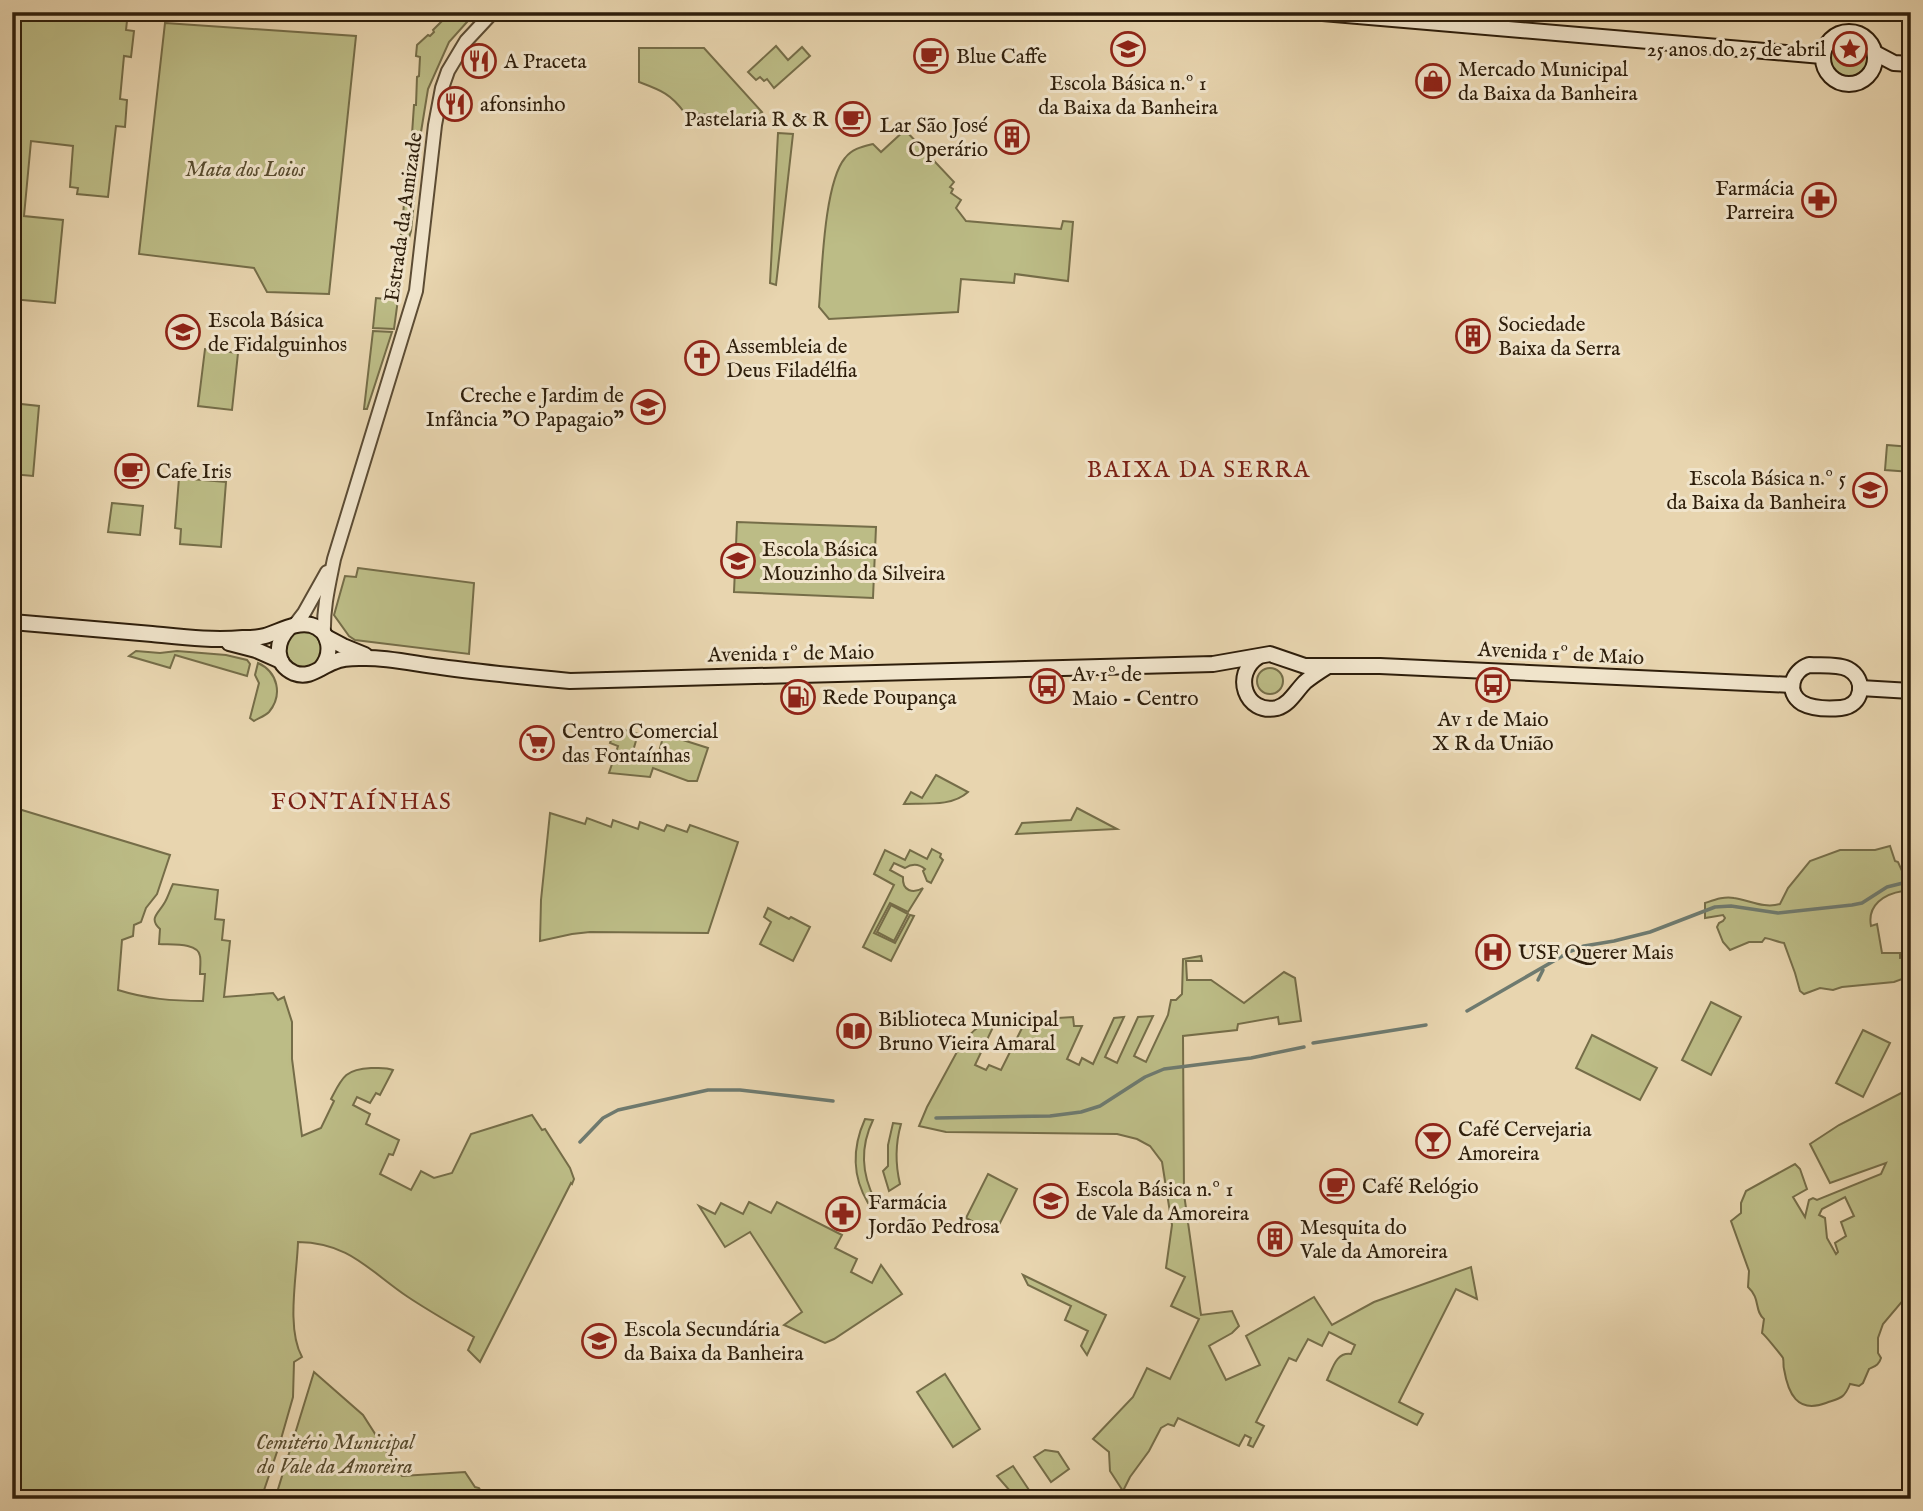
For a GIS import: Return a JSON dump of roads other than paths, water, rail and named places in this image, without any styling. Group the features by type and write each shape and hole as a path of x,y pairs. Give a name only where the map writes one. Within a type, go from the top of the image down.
{"main road":[{"path":"1311,12 1822,56"},
{"path":"1841,33 1863,36 1869,40 1875,53 1873,69 1863,80 1849,85 1833,79 1823,64 1822,56 1828,41 1841,33"},
{"path":"1875,53 1894,63"},
{"path":"1873,69 1894,63 1911,64"},
{"path":"12,622 211,639 261,637 310,624 325,636 329,654 320,669 301,675 292,672 281,661 256,650 211,639"},
{"path":"281,661 278,647 280,640 291,627"},
{"name":"Avenida 1º de Maio","path":"325,636 372,658"},
{"name":"Avenida 1º de Maio","path":"320,669 335,661 372,658 499,675 570,681 1213,664 1270,654 1305,666 1494,670 1792,685"},
{"path":"1258,657 1246,671 1243,683 1251,700 1268,708 1286,703 1306,681 1329,666"},
{"path":"1283,657 1289,661 1296,673 1295,693"},
{"path":"1213,664 1243,683"},
{"path":"1804,667 1843,667 1854,674 1860,688 1857,699 1848,706 1819,708 1800,701 1792,685 1794,677 1804,667"},
{"path":"1860,688 1911,691"}],"street":[{"name":"Estrada da Amizade","path":"334,559 416,290 435,125 442,88 466,41 493,12"},
{"path":"291,627 304,613 334,559"},
{"path":"325,636 323,617 334,559"}],"waterway":[{"path":"12,16 18,12"},
{"path":"1467,1011 1571,951 1650,932 1715,907 1731,906 1778,913 1852,905 1862,903 1887,887 1911,881"},
{"path":"1538,980 1543,970"},
{"path":"1313,1043 1426,1025"},
{"path":"936,1118 1050,1116 1081,1112 1100,1106 1145,1077 1164,1069 1251,1058 1304,1047"},
{"path":"580,1142 603,1118 618,1110 708,1090 740,1090 833,1101"}],"place":[{"name":"Escola Básica n.º 1 da Baixa da Banheira","path":"1128,49"},
{"name":"25 anos do 25 de abril","path":"1850,49"},
{"name":"Blue Caffe","path":"931,56"},
{"name":"A Praceta","path":"479,61"},
{"name":"Mercado Municipal da Baixa da Banheira","path":"1433,81"},
{"name":"afonsinho","path":"455,104"},
{"name":"Pastelaria R & R","path":"853,119"},
{"name":"Lar São José Operário","path":"1012,137"},
{"name":"Farmácia Parreira","path":"1819,200"},
{"name":"Escola Básica de Fidalguinhos","path":"183,332"},
{"name":"Sociedade Baixa da Serra","path":"1473,336"},
{"name":"Assembleia de Deus Filadélfia","path":"702,358"},
{"name":"Creche e Jardim de Infância \"O Papagaio\"","path":"648,407"},
{"name":"Cafe Iris","path":"132,471"},
{"name":"Escola Básica n.º 5 da Baixa da Banheira","path":"1870,490"},
{"name":"Escola Básica Mouzinho da Silveira","path":"738,561"},
{"name":"Av 1 de Maio X R da União","path":"1493,685"},
{"name":"Av 1º de Maio - Centro","path":"1047,686"},
{"name":"Rede Poupança","path":"798,697"},
{"name":"Centro Comercial das Fontaínhas","path":"537,743"},
{"name":"USF Querer Mais","path":"1493,952"},
{"name":"Biblioteca Municipal Bruno Vieira Amaral","path":"854,1031"},
{"name":"Café Cervejaria Amoreira","path":"1433,1141"},
{"name":"Café Relógio","path":"1337,1186"},
{"name":"Escola Básica n.º 1 de Vale da Amoreira","path":"1051,1201"},
{"name":"Farmácia Jordão Pedrosa","path":"843,1214"},
{"name":"Mesquita do Vale da Amoreira","path":"1275,1239"},
{"name":"Escola Secundária da Baixa da Banheira","path":"599,1341"}],"district":[{"name":"BAIXA DA SERRA","path":"1199,469"},
{"name":"FONTAÍNHAS","path":"362,801"}],"park label":[{"name":"Mata dos Loios","path":"245,169"},
{"name":"Cemitério Municipal do Vale da Amoreira","path":"335,1454"}]}
